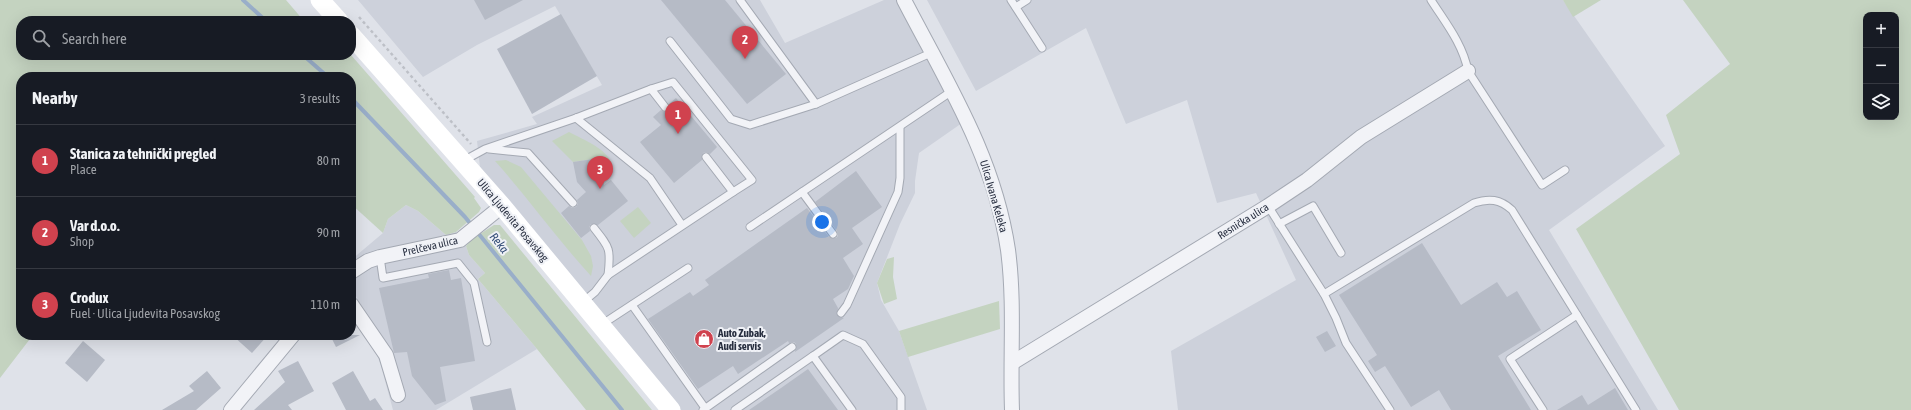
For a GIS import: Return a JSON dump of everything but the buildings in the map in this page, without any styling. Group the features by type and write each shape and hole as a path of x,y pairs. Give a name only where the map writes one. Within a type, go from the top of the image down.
{"main road":[{"path":"320,0 334,16"},
{"name":"Ulica Ljudevita Posavskog","path":"356,41 463,161 495,211 583,302 671,410"}],"street":[{"name":"Ulica Ivana Keleka","path":"904,0 952,91 982,152 991,176 1004,226 1010,277 1012,410"},
{"name":"Resnička ulica","path":"1012,363 1268,206 1307,180 1361,137 1468,71"},
{"name":"Prelčeva ulica","path":"356,269 368,261 380,257 460,240 495,211"},
{"path":"356,311 386,355 398,395"},
{"path":"232,410 289,340"}],"lane":[{"path":"740,0 816,104"},
{"path":"1011,0 1042,48"},
{"path":"1016,7 1027,0"},
{"path":"1431,0 1460,46 1466,58 1468,71 1542,185 1565,170"},
{"path":"670,41 731,119 750,125 816,104 932,53"},
{"path":"463,161 485,149 576,118 650,89 673,82 752,180 608,275 595,292 583,302"},
{"path":"650,89 665,107"},
{"path":"750,227 952,91"},
{"path":"576,118 650,178 682,225"},
{"path":"841,313 847,305 898,192 900,178 900,127"},
{"path":"485,149 528,153 573,203"},
{"path":"706,157 733,192"},
{"path":"802,192 833,234"},
{"path":"1324,294 1474,203 1485,200 1496,200 1504,203 1512,210 1636,410"},
{"path":"1268,206 1324,294 1346,343 1390,410"},
{"path":"1279,224 1313,206 1341,253"},
{"path":"594,228 608,245 610,256 608,275"},
{"path":"380,257 383,278 458,262 474,283 488,342"},
{"path":"601,325 688,268"},
{"path":"632,305 704,409 792,347"},
{"path":"1543,410 1510,359 1577,315"},
{"path":"735,410 843,335 863,344 901,397 901,410"},
{"path":"813,356 852,410"}],"path":[{"path":"359,17 466,139"}],"shaded area":[{"path":"358,0 760,0 785,43 884,0 897,0 962,123 919,153 915,193 900,224 877,283 881,300 899,331 927,410 681,410 480,167 477,141 537,124 532,117 602,85 555,6 477,45 423,77"},
{"path":"927,0 1563,0 1665,146 1549,230 1658,410 1178,410 1171,351 1296,280 1256,193 1217,203 1187,100 1126,124 1086,28 976,91"},
{"path":"406,205 418,211 446,235 456,232 466,246 469,255 485,273 478,279 537,349 436,410 393,410 381,366 356,296 356,256 383,233 388,219"}],"green space":[{"path":"0,0 286,0 300,16 16,16 16,60 355,60 475,197 474,198 481,208 479,212 456,232 446,235 418,211 406,205 388,219 383,233 356,209 356,72 16,72 16,340 29,340 0,378"},
{"path":"1563,0 1601,0 1573,17"},
{"path":"1683,0 1911,0 1911,410 1679,410 1576,229 1680,154 1666,115 1730,64"},
{"path":"569,132 588,141 600,149 609,158 612,164 601,168 599,158 573,162 552,141"},
{"path":"506,160 521,167 582,240 591,256 593,266 591,276 566,248 495,161"},
{"path":"638,207 651,223 634,238 620,221"},
{"path":"494,225 500,225 652,410 586,410 478,279 485,273 469,255 466,246 472,239"},
{"path":"894,257 893,277 897,299 884,304 877,283 887,259"},
{"path":"999,301 1000,329 908,357 899,331"}],"waterway":[{"name":"Reka","path":"243,0 261,16"},
{"name":"Reka","path":"309,60 322,72"},
{"name":"Reka","path":"356,103 465,217 622,410"}],"place":[{"name":"Var d.o.o.","path":"745,59"},
{"name":"Stanica za tehnički pregled","path":"678,134"},
{"name":"Crodux","path":"600,189"},
{"name":"Auto Zubak, Audi servis","path":"704,339"}]}
